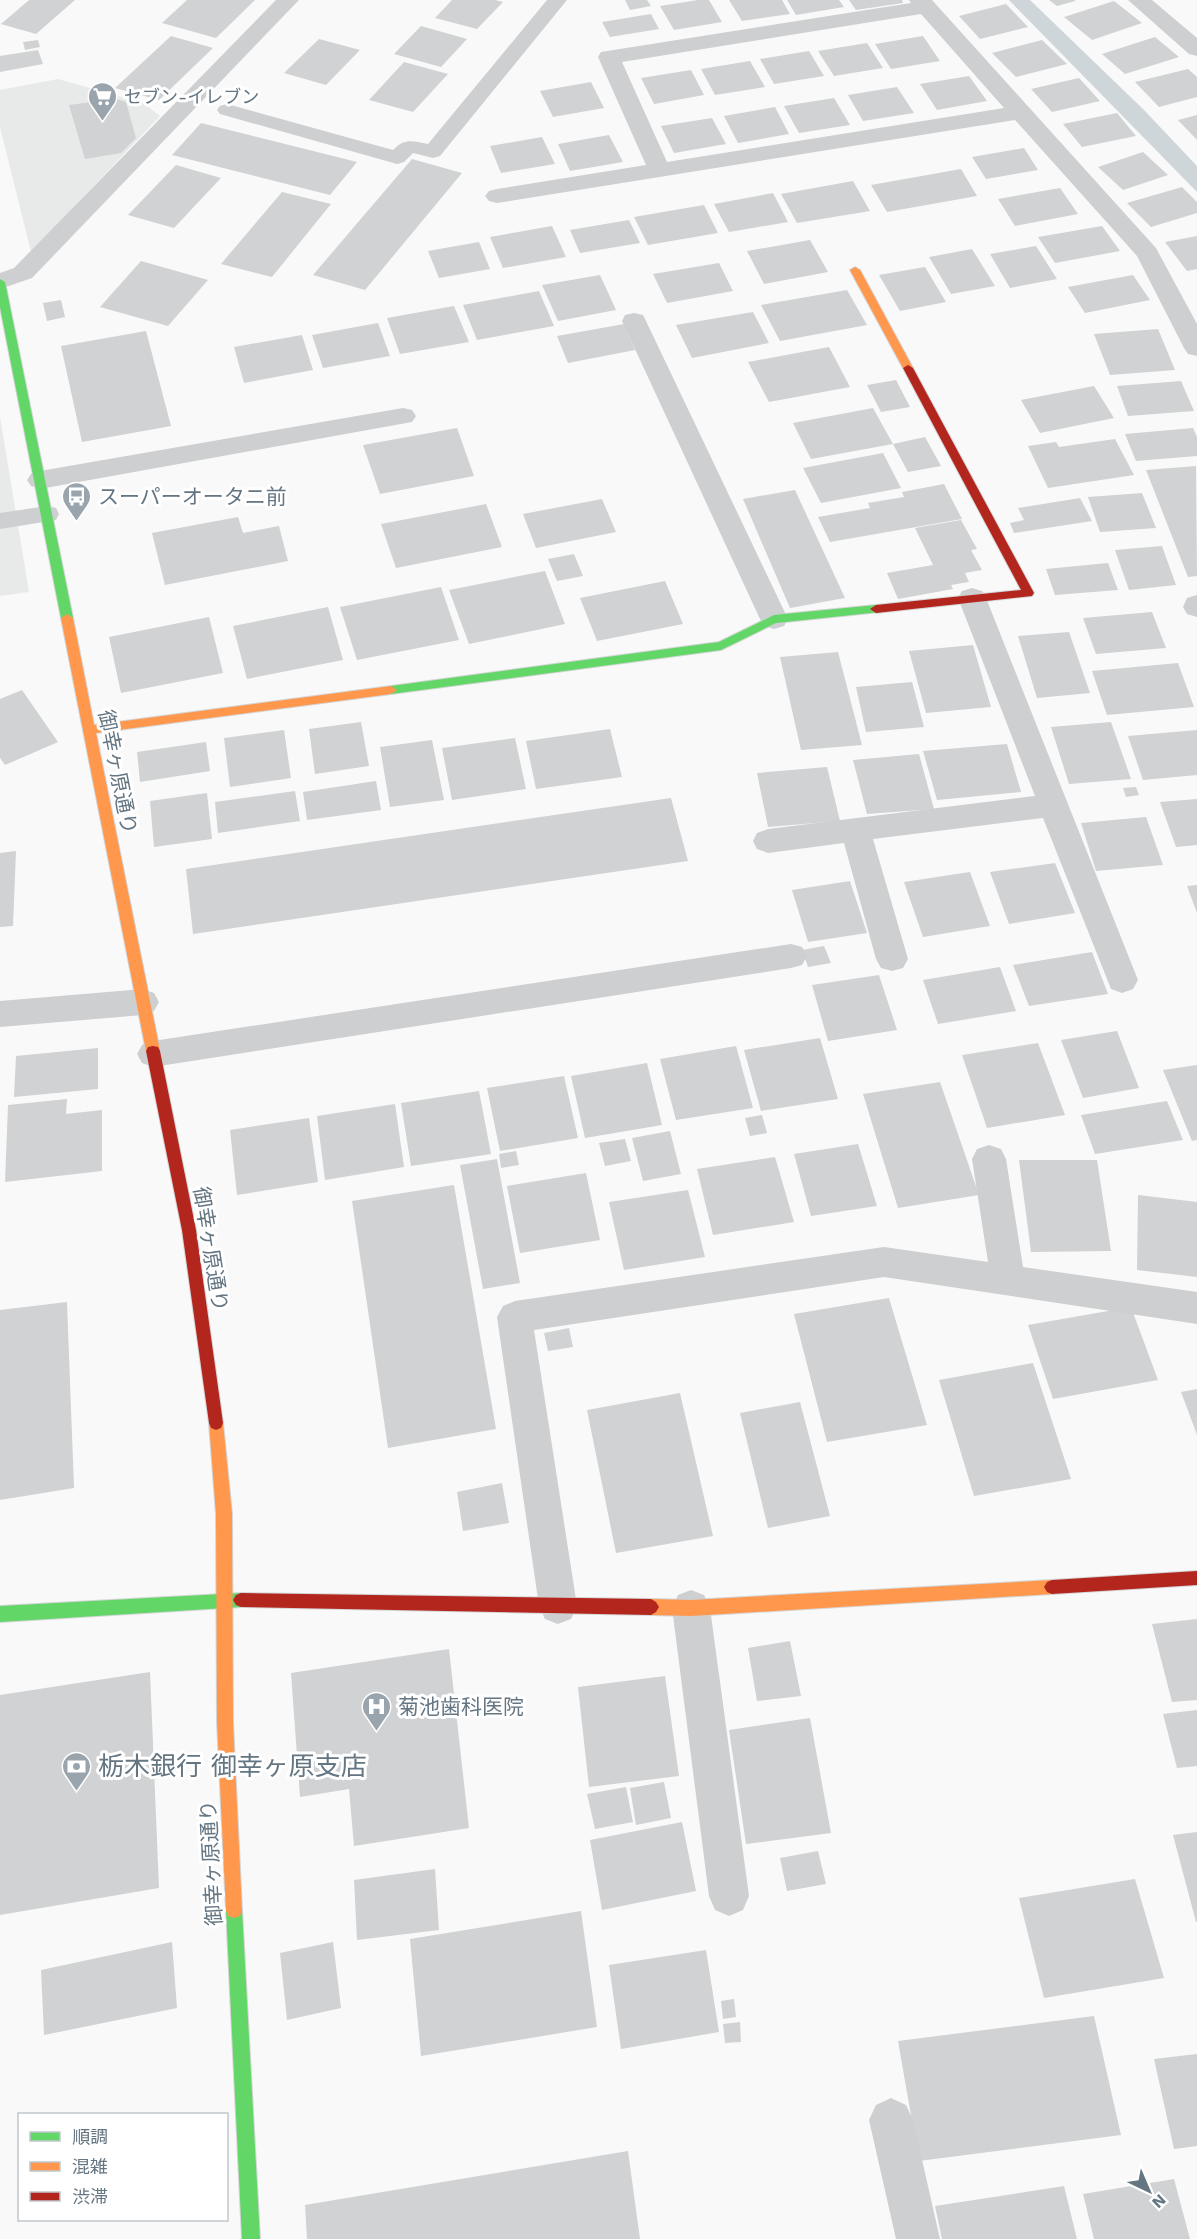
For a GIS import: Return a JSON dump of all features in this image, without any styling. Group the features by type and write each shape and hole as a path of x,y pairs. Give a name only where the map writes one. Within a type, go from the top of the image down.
{"street":[{"path":"0,282 23,273 288,0"},
{"path":"1139,0 1197,49"},
{"path":"659,170 609,57 922,3 1146,253 1197,348"},
{"path":"497,196 1021,112"},
{"path":"88,730 721,646 774,619 1028,593 855,270"},
{"name":"御幸ヶ原通り","path":"0,282 5,332 47,514 88,730 189,1230 218,1435 224,1514 225,1722 251,2239"},
{"path":"634,321 774,619"},
{"path":"40,480 403,416"},
{"path":"972,598 1122,980"},
{"path":"768,841 1054,805"},
{"path":"855,830 892,959"},
{"path":"153,1054 791,956"},
{"path":"0,1014 142,1002"},
{"path":"989,1159 1008,1279"},
{"path":"558,1606 515,1317 884,1262 1197,1308"},
{"path":"0,1614 223,1600 691,1608 1197,1578"},
{"path":"691,1608 729,1896"},
{"path":"891,2120 918,2239"}],"lane":[{"path":"227,110 397,158 409,146 433,152 557,0"},
{"path":"0,521 47,514"}],"shaded area":[{"path":"1009,0 1030,0 1144,110 1197,166 1197,192"},
{"path":"58,79 143,103 160,116 31,252 0,127 0,90"},
{"path":"0,417 29,592 0,596"}],"building":[{"path":"29,0 75,0 36,34 1,24"},
{"path":"187,0 255,0 216,38 162,23"},
{"path":"452,0 503,2 477,29 435,18"},
{"path":"625,0 647,0 651,6 630,10"},
{"path":"709,0 722,22 674,30 660,6"},
{"path":"729,0 782,0 790,14 742,21"},
{"path":"787,0 839,0 844,7 796,15"},
{"path":"849,0 902,0 903,3 856,10"},
{"path":"1049,0 1075,0 1075,1 1057,6"},
{"path":"1114,1 1142,23 1092,40 1064,17"},
{"path":"1006,4 1028,27 980,39 959,16"},
{"path":"651,14 659,29 610,37 602,22"},
{"path":"421,26 467,39 441,67 394,54"},
{"path":"171,36 213,48 159,100 115,88"},
{"path":"923,36 940,61 891,69 875,44"},
{"path":"1155,37 1179,57 1125,74 1102,54"},
{"path":"319,39 360,50 326,85 284,73"},
{"path":"38,40 40,47 25,50 23,42"},
{"path":"1042,40 1067,64 1016,77 992,53"},
{"path":"867,43 883,68 834,76 818,51"},
{"path":"38,50 43,64 0,72 0,56"},
{"path":"809,51 824,76 774,84 760,59"},
{"path":"750,61 765,87 715,95 701,69"},
{"path":"404,62 448,74 413,112 369,100"},
{"path":"1188,69 1197,77 1197,97 1159,107 1135,82"},
{"path":"691,70 704,95 654,104 641,78"},
{"path":"969,76 987,101 937,110 920,84"},
{"path":"1079,78 1100,101 1052,112 1031,89"},
{"path":"591,82 604,108 553,117 540,91"},
{"path":"897,87 914,113 863,121 848,95"},
{"path":"834,98 850,125 799,133 784,106"},
{"name":"セブン-イレブン","path":"116,99 126,102 136,138 121,153 85,159 69,105"},
{"path":"775,107 789,134 738,143 724,116"},
{"path":"1117,113 1136,136 1082,147 1063,124"},
{"path":"1197,115 1197,140 1178,120"},
{"path":"712,118 726,144 674,153 661,126"},
{"path":"201,123 357,162 330,195 172,155"},
{"path":"609,135 623,162 570,171 558,144"},
{"path":"542,137 555,164 501,173 490,146"},
{"path":"1024,148 1038,170 986,179 972,157"},
{"path":"1143,152 1168,175 1123,190 1098,167"},
{"path":"412,159 462,173 365,290 313,275"},
{"path":"176,165 221,178 174,228 128,215"},
{"path":"961,169 977,196 887,212 871,185"},
{"path":"853,181 870,211 797,223 781,194"},
{"path":"1182,187 1197,202 1197,213 1151,227 1127,203"},
{"path":"1060,188 1078,214 1015,226 998,199"},
{"path":"282,192 331,204 272,277 221,264"},
{"path":"773,193 788,222 729,232 714,204"},
{"path":"704,205 718,233 648,245 634,217"},
{"path":"629,220 640,243 580,253 570,230"},
{"path":"552,226 566,257 503,268 490,237"},
{"path":"1102,226 1120,251 1055,263 1038,237"},
{"path":"1197,236 1197,269 1187,271 1165,242"},
{"path":"810,240 828,272 764,284 747,251"},
{"path":"479,242 490,269 439,278 428,251"},
{"path":"1036,246 1057,279 1010,288 990,254"},
{"path":"972,249 995,286 951,294 929,257"},
{"path":"141,261 208,280 168,326 100,307"},
{"path":"719,263 733,291 667,303 653,274"},
{"path":"925,267 946,302 900,311 879,275"},
{"path":"600,275 616,310 558,321 542,285"},
{"path":"1133,275 1150,300 1085,313 1068,287"},
{"path":"847,290 867,325 780,341 761,305"},
{"path":"539,291 554,326 477,340 463,305"},
{"path":"61,300 65,317 47,321 43,303"},
{"path":"454,306 469,342 400,354 387,318"},
{"path":"753,312 769,343 692,358 676,325"},
{"path":"378,323 390,356 323,368 312,335"},
{"path":"624,324 635,350 568,363 557,336"},
{"path":"1158,329 1175,370 1110,375 1094,334"},
{"path":"146,331 171,426 82,442 61,346"},
{"path":"302,335 313,370 244,383 234,347"},
{"path":"829,347 850,387 769,402 748,362"},
{"path":"896,380 910,407 881,412 867,385"},
{"path":"1181,381 1194,411 1128,416 1117,386"},
{"path":"1094,386 1114,418 1040,433 1021,400"},
{"path":"873,408 893,444 811,459 793,423"},
{"path":"457,428 474,476 380,494 363,445"},
{"path":"1193,428 1197,437 1197,456 1136,461 1125,434"},
{"path":"925,437 941,466 908,472 893,444"},
{"path":"1115,439 1134,475 1048,488 1028,446 1056,442 1059,447"},
{"path":"883,453 901,488 821,503 803,468"},
{"path":"1196,466 1197,576 1188,577 1146,470"},
{"path":"944,484 962,519 830,542 818,517 870,508 868,503 904,497 902,492"},
{"path":"795,490 845,598 790,608 743,499"},
{"path":"1142,493 1156,528 1100,532 1088,497"},
{"path":"1080,498 1092,521 1014,533 1010,523 1024,520 1018,508"},
{"path":"602,499 616,532 536,548 523,514"},
{"path":"486,504 502,547 396,568 381,524"},
{"path":"238,517 243,533 279,526 288,561 165,585 152,533"},
{"path":"961,520 977,549 971,550 982,570 965,573 969,582 951,585 953,589 898,599 887,573 933,565 915,528"},
{"path":"1162,546 1176,585 1129,590 1115,550"},
{"path":"574,554 583,576 557,581 548,559"},
{"path":"1108,563 1118,590 1055,595 1046,569"},
{"path":"545,571 565,624 469,644 449,590"},
{"path":"665,581 683,624 597,641 580,598"},
{"path":"441,587 459,640 357,660 340,607"},
{"path":"328,607 343,660 247,679 233,626"},
{"path":"1152,612 1166,648 1096,654 1083,618"},
{"path":"209,617 223,673 121,693 109,637"},
{"path":"1069,632 1090,693 1037,698 1018,636"},
{"path":"973,645 991,707 926,713 909,651"},
{"path":"838,652 862,745 801,750 780,657"},
{"path":"1178,663 1194,707 1107,715 1092,671"},
{"path":"912,682 924,727 866,732 856,687"},
{"path":"22,690 58,742 5,765 0,758 0,699"},
{"path":"361,722 369,766 315,774 309,729"},
{"path":"1111,722 1131,779 1069,784 1051,727"},
{"path":"610,729 622,777 536,789 526,741"},
{"path":"284,730 291,778 230,787 224,738"},
{"path":"1197,730 1197,775 1143,780 1128,736"},
{"path":"515,738 526,789 452,800 442,748"},
{"path":"432,740 444,800 390,807 380,747"},
{"path":"206,742 210,771 140,782 137,752"},
{"path":"1007,744 1021,792 937,800 923,751"},
{"path":"919,754 934,809 867,814 853,760"},
{"path":"827,767 840,821 768,827 757,773"},
{"path":"376,781 381,810 307,820 303,792"},
{"path":"1136,787 1139,795 1126,797 1123,788"},
{"path":"295,791 300,821 218,833 215,802"},
{"path":"207,793 212,839 154,847 150,801"},
{"path":"671,798 688,861 193,934 186,869"},
{"path":"1197,799 1197,845 1176,847 1160,802"},
{"path":"1146,817 1163,865 1096,871 1081,823"},
{"path":"16,851 13,926 0,927 0,853"},
{"path":"1055,863 1075,913 1009,924 990,872"},
{"path":"970,872 990,926 923,937 904,882"},
{"path":"850,881 867,933 808,942 792,890"},
{"path":"1197,885 1197,913 1187,886"},
{"path":"824,946 831,963 808,967 802,950"},
{"path":"1092,952 1108,994 1029,1006 1013,965"},
{"path":"1000,967 1016,1011 938,1024 923,980"},
{"path":"879,975 897,1030 828,1041 812,985"},
{"path":"1117,1031 1139,1088 1083,1098 1061,1040"},
{"path":"820,1038 838,1099 761,1111 744,1050"},
{"path":"1038,1043 1065,1115 987,1128 962,1055"},
{"path":"736,1046 753,1108 676,1120 660,1059"},
{"path":"98,1048 98,1089 14,1097 16,1056"},
{"path":"647,1063 662,1125 585,1138 571,1076"},
{"path":"1197,1065 1197,1140 1192,1141 1163,1070"},
{"path":"564,1076 578,1138 500,1151 487,1088"},
{"path":"940,1082 979,1195 898,1208 863,1094"},
{"path":"479,1091 491,1154 411,1166 401,1103"},
{"path":"67,1099 66,1114 102,1110 102,1171 5,1182 8,1105"},
{"path":"1167,1101 1183,1140 1095,1154 1081,1115"},
{"path":"395,1104 404,1167 325,1180 317,1116"},
{"path":"762,1115 767,1133 750,1136 745,1118"},
{"path":"309,1118 318,1182 237,1195 230,1130"},
{"path":"670,1131 681,1174 643,1181 632,1138"},
{"path":"625,1139 631,1161 605,1166 599,1143"},
{"path":"858,1144 877,1206 811,1216 794,1154"},
{"path":"516,1151 519,1165 501,1168 499,1154"},
{"path":"775,1157 794,1222 713,1235 697,1169"},
{"path":"497,1159 520,1283 483,1289 460,1165"},
{"path":"1019,1160 1097,1160 1111,1251 1031,1252"},
{"path":"586,1173 600,1240 520,1253 507,1186"},
{"path":"454,1185 496,1429 388,1448 352,1201"},
{"path":"688,1190 705,1257 624,1270 609,1202"},
{"path":"1138,1195 1197,1202 1197,1277 1137,1270"},
{"path":"889,1298 927,1425 827,1442 794,1314"},
{"path":"67,1302 74,1488 0,1500 0,1310"},
{"path":"1131,1307 1158,1380 1053,1399 1028,1325"},
{"path":"569,1328 573,1347 548,1351 544,1333"},
{"path":"1033,1363 1071,1479 974,1496 939,1380"},
{"path":"1197,1389 1197,1435 1181,1392"},
{"path":"680,1393 713,1536 616,1553 587,1410"},
{"path":"800,1402 830,1516 768,1528 740,1413"},
{"path":"502,1483 509,1523 463,1531 457,1492"},
{"path":"1197,1619 1197,1700 1172,1702 1152,1624"},
{"path":"790,1641 801,1696 757,1701 748,1648"},
{"name":"菊池歯科医院","path":"449,1649 469,1828 354,1846 349,1789 300,1797 291,1673"},
{"name":"栃木銀行 御幸ヶ原支店","path":"150,1672 159,1888 0,1915 0,1695"},
{"path":"665,1676 679,1776 589,1787 578,1687"},
{"path":"1197,1710 1197,1766 1177,1768 1163,1714"},
{"path":"810,1718 831,1833 746,1844 729,1730"},
{"path":"664,1782 671,1818 636,1825 630,1788"},
{"path":"626,1787 633,1822 595,1829 587,1794"},
{"path":"682,1822 696,1891 602,1910 590,1840"},
{"path":"1197,1832 1197,1922 1196,1922 1173,1835"},
{"path":"818,1851 826,1884 787,1891 780,1858"},
{"path":"435,1869 439,1930 357,1940 354,1880"},
{"path":"1135,1879 1164,1978 1044,1998 1019,1898"},
{"path":"581,1911 597,2027 421,2056 410,1939"},
{"path":"172,1942 177,2008 44,2035 41,1970"},
{"path":"333,1942 341,2008 287,2020 280,1953"},
{"path":"706,1950 719,2032 621,2049 609,1965"},
{"path":"734,1999 736,2017 723,2019 721,2001"},
{"path":"1094,2016 1121,2135 919,2161 898,2041"},
{"path":"740,2022 741,2042 725,2043 723,2024"},
{"path":"1197,2054 1197,2146 1174,2149 1154,2059"},
{"path":"628,2151 640,2239 307,2239 305,2205"},
{"path":"1174,2179 1190,2239 1094,2239 1083,2194"},
{"path":"1064,2186 1077,2239 942,2239 935,2206"}],"traffic: fast":[{"path":"0,282 67,618"},
{"path":"391,690 721,646 774,619 876,609"},
{"path":"0,1614 241,1600"},
{"path":"234,1910 251,2239"}],"traffic: slow":[{"path":"855,270 908,368"},
{"path":"67,618 153,1051"},
{"path":"88,730 391,690"},
{"path":"216,1423 224,1514 225,1722 234,1910"},
{"path":"651,1607 691,1608 1052,1587"}],"traffic: jam":[{"path":"876,609 1028,593 908,368"},
{"path":"153,1051 189,1230 216,1423"},
{"path":"1052,1587 1197,1578"},
{"path":"241,1600 651,1607"}],"place":[{"name":"セブン-イレブン","path":"103,122"},
{"name":"スーパーオータニ前","path":"77,522"},
{"name":"菊池歯科医院","path":"377,1732"},
{"name":"栃木銀行 御幸ヶ原支店","path":"77,1792"}]}
